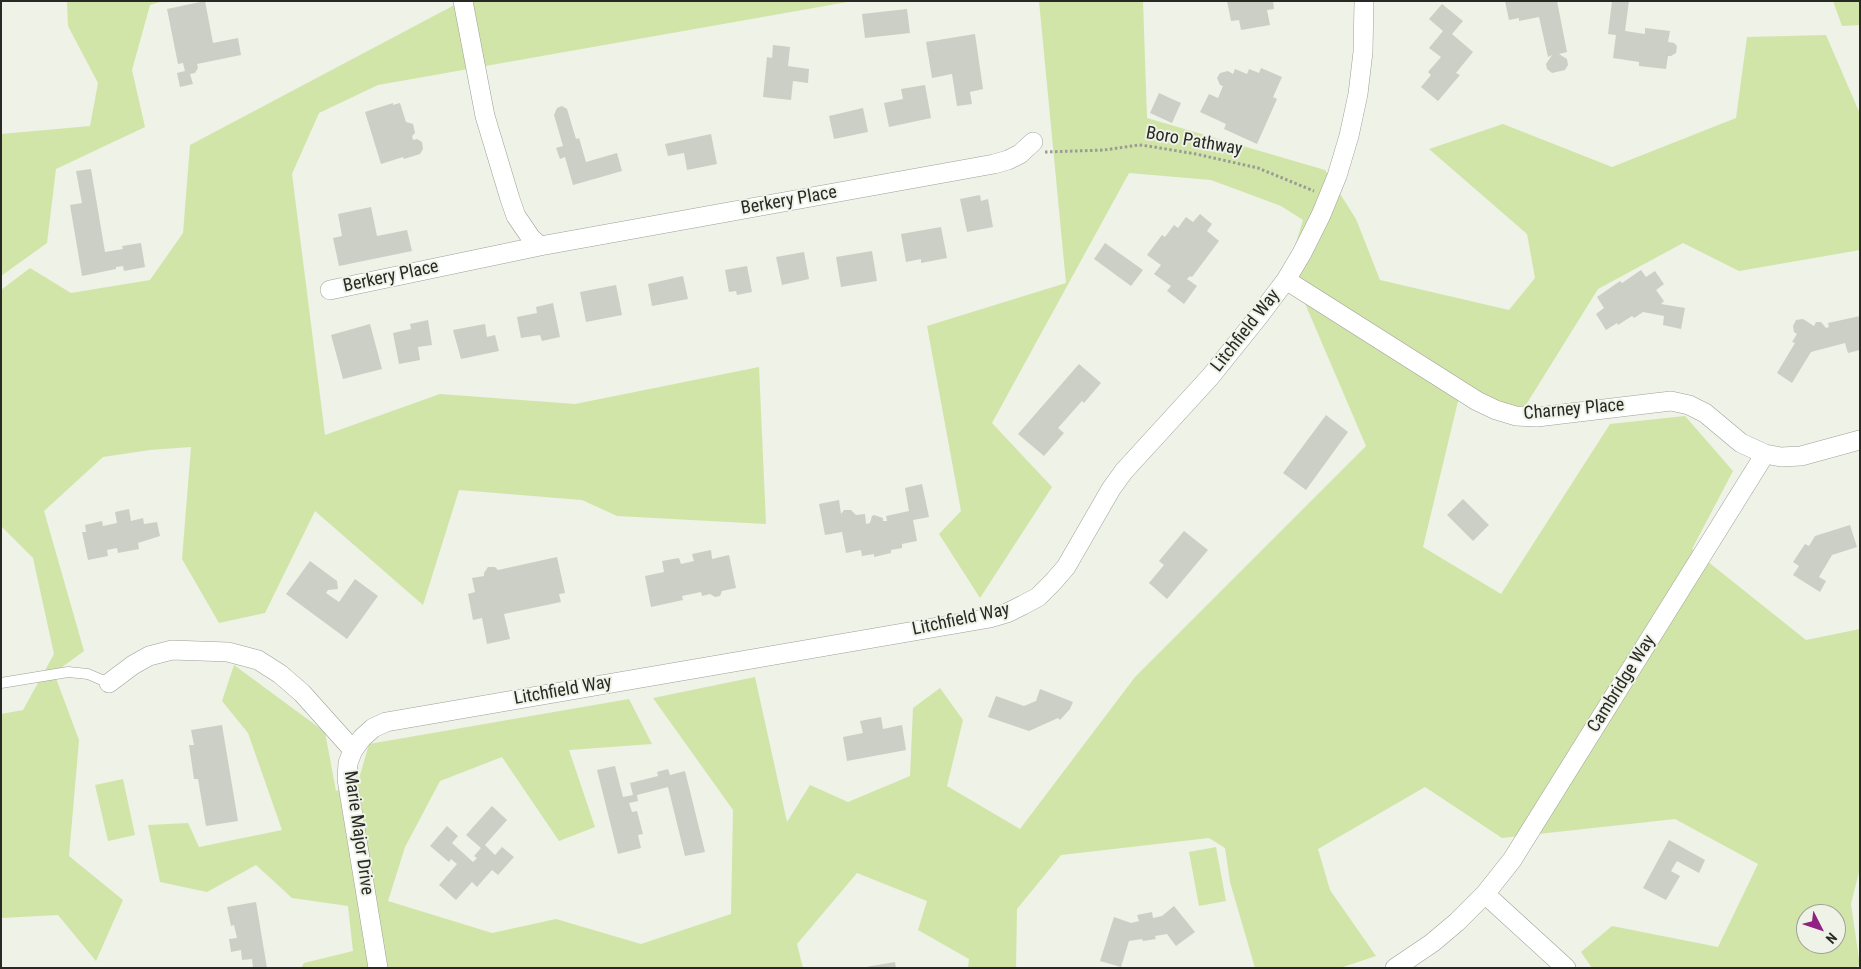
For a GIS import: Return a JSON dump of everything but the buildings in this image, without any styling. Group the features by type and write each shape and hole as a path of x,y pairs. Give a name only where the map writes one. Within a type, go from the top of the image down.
{"street":[{"path":"462,1 485,116 510,199 516,216 531,238 540,246"},
{"name":"Litchfield Way","path":"353,750 373,728 386,722 973,621 1007,613 1038,597 1066,567 1111,488 1124,471 1210,377 1286,280 1302,253 1337,176 1349,136 1358,94 1363,52 1364,1"},
{"name":"Berkery Place","path":"330,290 540,246 994,164 1008,160 1026,148"},
{"name":"Charney Place","path":"1286,280 1477,401 1496,410 1516,416 1537,417 1670,401 1689,405 1705,413 1741,444 1765,454"},
{"path":"1765,454 1781,457 1802,456 1860,440"},
{"name":"Cambridge Way","path":"1395,968 1432,943 1457,922 1485,894 1512,860 1765,454"},
{"name":"Marie Major Drive","path":"109,683 149,656 172,650 228,652 258,660 280,674 302,693 353,750 348,763 347,778 378,968"},
{"path":"1485,894 1566,968"}],"lane":[{"path":"1,683 68,672 88,674 109,683"}],"path":[{"name":"Boro Pathway","path":"1026,148 1104,150 1139,145 1148,146 1196,154 1258,168 1328,197"}],"green space":[{"path":"67,1 163,1 150,5 132,70 145,127 56,169 47,243 1,276 1,134 90,126 98,83 68,26"},
{"path":"462,1 853,1 378,85 319,113 292,174 325,435 440,394 575,404 759,367 766,524 617,516 582,500 459,490 423,605 315,511 265,613 219,623 182,559 191,447 150,450 103,457 44,511 84,651 54,673 79,740 69,856 123,900 96,961 58,915 1,918 1,714 23,710 54,654 33,558 1,526 1,290 30,268 71,293 150,280 183,233 190,145"},
{"path":"1039,1 1143,1 1147,118 1325,170 1356,219 1380,280 1509,310 1535,278 1527,234 1429,149 1503,124 1612,167 1736,118 1747,37 1826,35 1860,114 1860,250 1739,271 1683,243 1598,289 1519,416 1460,393 1423,547 1501,594 1610,424 1685,416 1733,471 1692,549 1806,640 1860,629 1860,868 1851,904 1860,966 1851,968 1592,968 1581,952 1612,926 1718,947 1758,864 1675,819 1502,838 1425,787 1318,849 1330,890 1376,956 1340,968 1255,968 1230,882 1225,848 1209,838 1061,855 1017,909 1016,968 968,968 969,959 918,930 927,901 857,873 797,944 803,968 301,968 304,963 353,951 348,906 292,898 256,865 207,892 160,882 148,825 188,823 199,847 282,830 248,733 222,701 234,665 325,732 336,791 358,782 369,744 629,699 652,744 569,750 595,827 559,841 502,757 440,781 405,847 388,901 492,933 556,919 641,944 731,914 733,810 653,698 755,677 787,822 810,785 848,802 910,776 913,708 940,688 963,720 947,786 1020,829 1135,677 1366,446 1289,266 1303,220 1281,206 1211,180 1129,173 992,423 1052,487 980,598 939,534 961,511 927,326 1066,283"},
{"path":"1833,1 1860,1 1860,25 1842,26"},
{"path":"123,779 135,835 108,841 95,785"},
{"path":"1216,847 1226,901 1199,906 1189,852"}]}
